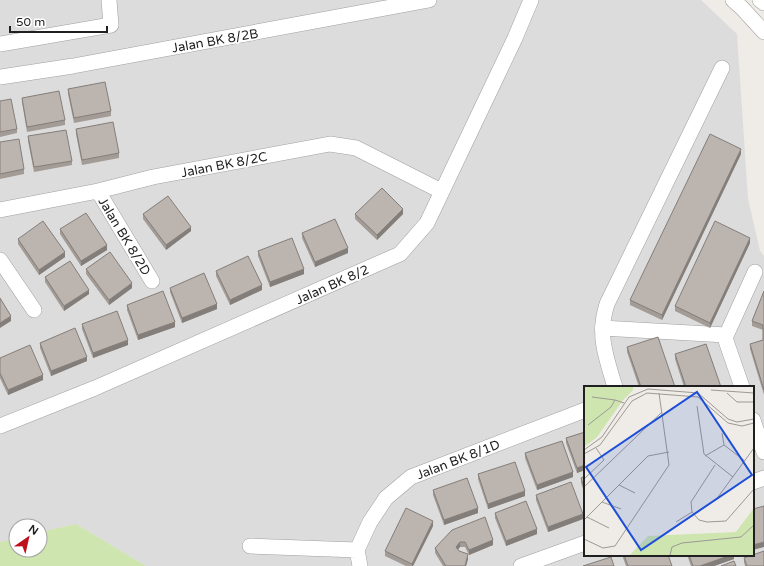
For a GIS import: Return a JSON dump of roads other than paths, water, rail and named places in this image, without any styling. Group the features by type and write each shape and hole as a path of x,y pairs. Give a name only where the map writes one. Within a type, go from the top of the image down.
{"street":[{"path":"0,44 111,25 109,0"},
{"name":"Jalan BK 8/2B","path":"0,77 73,66 429,0"},
{"name":"Jalan BK 8/2","path":"0,426 95,388 400,254 427,223 515,38 531,0"},
{"path":"733,0 764,32"},
{"path":"760,0 764,3"},
{"path":"615,386 604,348 602,328 603,316 607,304 722,68"},
{"name":"Jalan BK 8/2C","path":"0,210 98,191 153,177 330,144 356,148 441,191"},
{"name":"Jalan BK 8/2D","path":"98,191 152,281"},
{"path":"0,260 34,310"},
{"path":"742,386 725,338 755,272"},
{"path":"602,328 726,335"},
{"name":"Jalan BK 8/1D","path":"357,550 370,522 386,498 411,477 584,410"},
{"path":"754,423 764,452"},
{"path":"754,482 764,478"},
{"path":"521,566 584,543"},
{"path":"250,546 357,550 360,566"}]}
